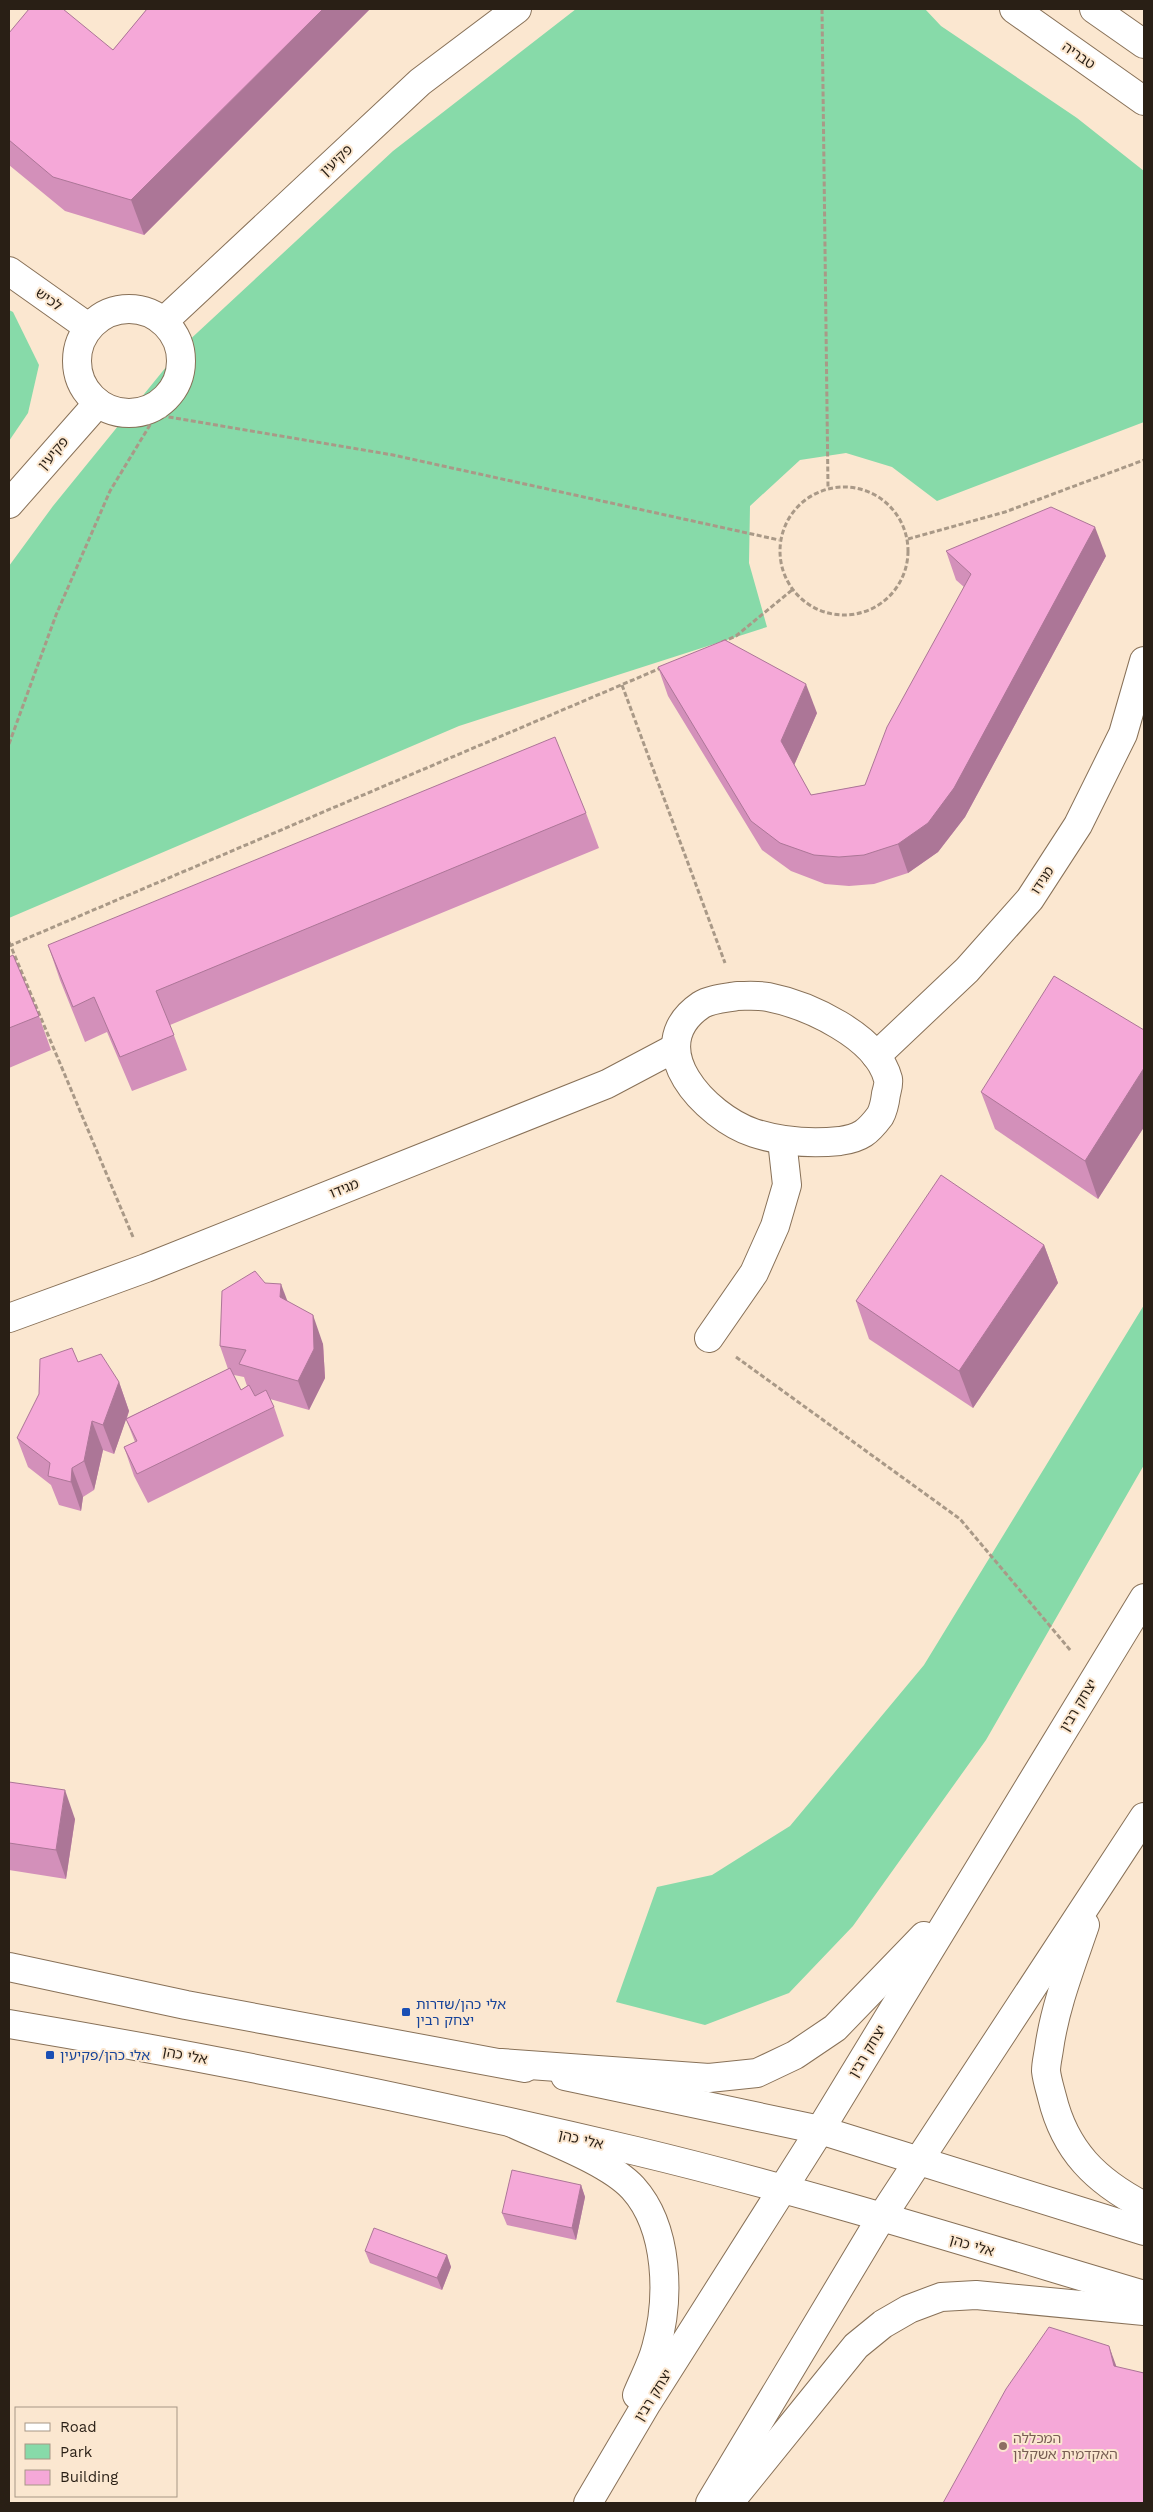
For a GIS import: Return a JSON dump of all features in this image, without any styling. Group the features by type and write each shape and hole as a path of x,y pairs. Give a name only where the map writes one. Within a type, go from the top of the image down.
{"street":[{"name":"פקיעין","path":"164,321 420,82 518,9"},
{"name":"טבריה","path":"1014,9 1144,101"},
{"path":"1094,9 1144,44"},
{"name":"לכיש","path":"9,271 88,327"},
{"path":"133,308 150,312 164,321 174,332 180,346 182,360 180,374 174,388 165,399 153,407 147,414 110,410 98,403 87,392 80,380 76,367 77,352 88,327 101,316 116,309 133,308"},
{"name":"פקיעין","path":"9,504 98,403"},
{"name":"מגידו","path":"876,1056 967,970 1030,899 1078,825 1123,734 1144,661"},
{"path":"738,996 767,997 823,1017 852,1032 876,1056 889,1080 883,1110 868,1132 845,1140 814,1144 782,1140 753,1133 726,1120 704,1103 686,1082 675,1048 680,1025 702,1004 738,996"},
{"name":"מגידו","path":"9,1318 146,1268 607,1084 675,1048"},
{"path":"709,1338 754,1273 775,1226 787,1185 782,1140"},
{"name":"יצחק רבין","path":"588,2503 647,2403 820,2130 1144,1598"},
{"path":"710,2503 881,2218 1144,1817"},
{"path":"1099,1886 1062,1992 1052,2033 1046,2071 1056,2111 1067,2138 1090,2169 1117,2192 1144,2206"},
{"path":"501,2063 709,2078 757,2072 795,2055 835,2028 958,1901"},
{"path":"9,1967 186,2005 501,2063 820,2130 1144,2230"},
{"name":"אלי כהן","path":"9,2024 148,2048 637,2151 783,2189 1144,2295"},
{"path":"512,2124 601,2165 633,2188 653,2217 662,2247 664,2302 656,2348 604,2475"},
{"path":"729,2503 856,2346 883,2324 909,2309 941,2297 976,2295 1144,2312"}],"path":[{"path":"822,9 828,487"},
{"path":"9,744 56,615 110,491 147,414 393,455 780,540"},
{"path":"908,539 1005,512 1144,460"},
{"path":"855,486 876,494 900,517 908,539 907,569 890,597 871,610 859,614 837,615 815,609 792,590 782,569 780,540 787,518 807,496 828,487 855,486"},
{"path":"719,644 736,636 792,590"},
{"path":"146,1268 9,944 666,666"},
{"path":"622,685 738,996"},
{"path":"709,1338 960,1519 1094,1678"}],"green space":[{"path":"576,9 925,9 941,26 1077,118 1144,171 1144,422 937,501 892,467 846,453 800,460 750,506 749,563 767,627 459,726 9,918 9,566 53,506 184,345 393,151"},
{"path":"9,310 13,312 39,365 28,413 9,441"},
{"path":"1144,1305 1144,1465 986,1740 853,1926 789,1993 705,2025 616,2002 657,1887 712,1875 790,1826 924,1665"}],"building":[{"path":"29,9 63,9 113,50 147,9 323,9 131,200 53,177 9,140 9,33"},
{"path":"1051,507 1095,527 954,788 928,823 898,844 864,855 839,857 814,855 780,843 751,821 658,667 725,640 806,684 781,741 811,795 865,785 887,727 971,574 946,551"},
{"path":"555,737 586,813 156,991 174,1035 120,1057 94,997 73,1007 48,945"},
{"path":"13,955 39,1016 9,1028 9,957"},
{"path":"1054,976 1144,1030 1144,1068 1085,1161 981,1092"},
{"path":"941,1175 1044,1245 959,1371 856,1301"},
{"path":"255,1271 265,1283 281,1284 280,1297 313,1315 314,1349 298,1381 239,1364 246,1350 220,1346 222,1291"},
{"path":"72,1348 78,1362 101,1354 119,1382 103,1425 92,1421 84,1461 72,1468 71,1482 48,1476 50,1463 17,1438 39,1394 40,1359"},
{"path":"230,1368 241,1390 249,1385 255,1396 266,1390 274,1407 137,1474 124,1447 137,1441 126,1419"},
{"path":"9,1782 65,1790 56,1850 9,1843"},
{"path":"512,2170 581,2185 572,2228 502,2213"},
{"path":"374,2228 447,2255 437,2278 365,2251"},
{"path":"1049,2327 1109,2346 1114,2366 1144,2373 1144,2503 943,2503 1006,2389"}],"place":[{"name":"אלי כהן/שדרות יצחק רבין","path":"406,2012"},
{"name":"אלי כהן/פקיעין","path":"50,2055"},
{"name":"המכללה האקדמית אשקלון","path":"1003,2446"}]}
